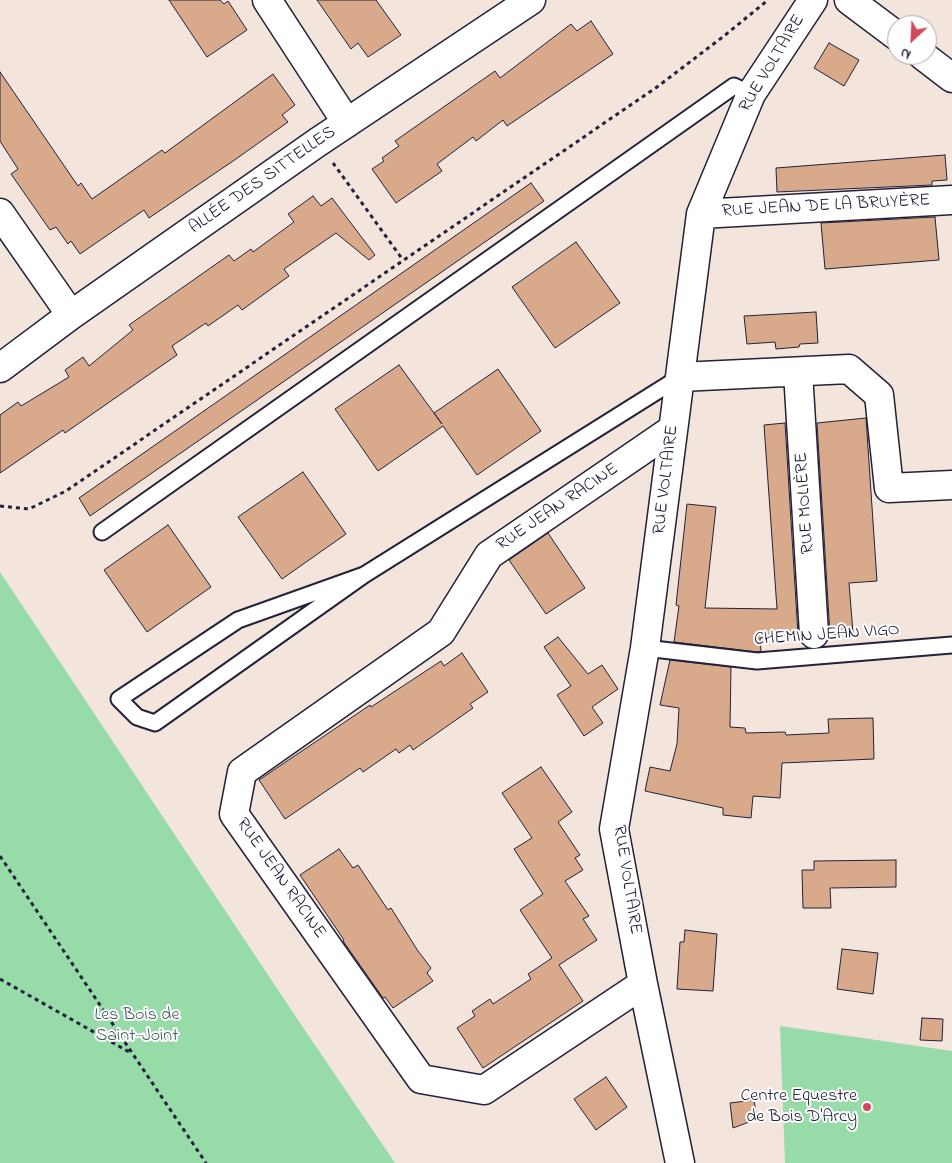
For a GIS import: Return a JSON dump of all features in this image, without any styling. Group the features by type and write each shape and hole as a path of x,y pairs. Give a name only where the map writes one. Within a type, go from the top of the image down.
{"street":[{"path":"267,0 347,123"},
{"name":"ALLÉE DES SITTELLES","path":"0,368 71,315 318,142 531,0"},
{"name":"RUE VOLTAIRE","path":"680,1163 643,984 614,829 645,648 701,214 751,94 813,0"},
{"path":"849,0 887,28"},
{"path":"935,65 952,78"},
{"name":"RUE JEAN DE LA BRUYÈRE","path":"701,214 952,200"},
{"path":"0,213 71,315"},
{"path":"680,377 849,369 879,395 889,488 952,485"},
{"name":"RUE MOLIÈRE","path":"798,372 814,634"},
{"name":"RUE JEAN RACINE","path":"643,984 484,1090 421,1079 234,814 242,772 441,632 489,555 673,429"}],"lane":[{"path":"102,532 734,86 751,94"},
{"path":"364,575 238,620 119,699 137,717 155,723 364,575 680,377"},
{"name":"CHEMIN JEAN VIGO","path":"645,648 757,662 952,645"}],"path":[{"path":"0,506 29,509 66,490 657,87 768,0"},
{"path":"318,142 404,260"},
{"path":"0,856 206,1163"},
{"path":"0,979 132,1053"}],"green space":[{"name":"Les Bois de Saint-Joint","path":"0,572 298,1020 395,1163 0,1163"},
{"name":"Centre Equestre de Bois D'Arcy","path":"780,1026 952,1051 952,1163 785,1163"}],"building":[{"path":"169,0 220,0 224,4 228,1 247,30 207,57"},
{"path":"317,0 376,0 401,35 368,57 358,43 351,49"},
{"path":"591,21 613,54 507,126 503,120 476,141 473,137 437,164 442,171 396,203 372,169 384,161 382,158 399,146 395,141 495,71 500,78 571,24 577,31"},
{"path":"829,43 859,60 844,86 814,68"},
{"path":"0,72 78,186 81,183 92,199 162,150 165,153 273,74 295,105 282,115 288,122 236,159 149,218 144,210 80,254 71,241 68,244 56,227 50,230 11,174 18,169 0,141"},
{"path":"945,155 947,180 932,181 932,185 777,192 776,168"},
{"path":"531,183 544,201 90,516 79,498"},
{"path":"313,196 321,206 332,198 375,255 369,260 336,233 284,269 289,276 242,310 238,305 208,326 206,323 172,346 177,355 65,433 63,430 0,473 0,415 18,402 21,406 69,377 65,370 83,357 89,366 133,330 129,325 229,255 234,261 251,249 253,252 294,222 288,214"},
{"path":"935,217 939,260 825,269 821,223"},
{"path":"576,242 620,303 555,348 512,287"},
{"path":"816,312 818,343 800,344 799,347 776,349 775,342 747,344 744,316"},
{"path":"399,365 442,424 434,413 498,369 541,431 477,475 443,426 378,471 335,409"},
{"path":"866,418 877,581 849,583 853,633 830,635 817,423"},
{"path":"785,423 798,635 760,638 761,651 757,652 674,642 679,606 676,605 687,504 716,507 705,608 777,609 764,425"},
{"path":"303,472 346,534 282,579 238,517"},
{"path":"168,525 211,587 147,632 104,570"},
{"path":"548,533 585,588 546,614 509,560"},
{"path":"558,637 588,674 602,665 618,689 592,707 603,723 584,736 557,695 571,686 544,647"},
{"path":"462,653 488,692 470,704 473,708 413,750 410,745 399,753 396,749 363,772 360,768 285,819 259,780 370,705 371,707 441,661 444,666"},
{"path":"670,660 731,667 730,727 745,728 746,733 785,732 786,735 829,733 828,719 873,718 874,759 782,763 780,798 753,796 751,818 723,815 723,808 645,791 650,767 670,771 677,744 679,708 660,705"},
{"path":"541,767 572,812 558,822 580,855 575,858 583,870 565,881 589,916 583,919 597,940 559,965 583,1001 483,1068 457,1028 475,1016 472,1011 490,999 493,1004 531,979 528,974 552,958 520,910 543,894 514,849 532,838 502,793"},
{"path":"339,849 353,868 358,865 388,910 391,908 431,968 427,973 433,981 393,1008 385,997 383,998 343,941 300,875"},
{"path":"896,860 896,887 830,888 831,908 803,908 802,870 814,870 814,861"},
{"path":"685,930 717,934 713,991 677,989 680,942 684,942"},
{"path":"842,949 878,953 873,994 837,989"},
{"path":"922,1018 943,1019 942,1041 920,1040"},
{"path":"606,1077 627,1107 596,1130 574,1099"},
{"path":"754,1100 757,1119 733,1128 730,1103"}],"place":[{"name":"Centre Equestre de Bois D'Arcy","path":"867,1107"}]}
